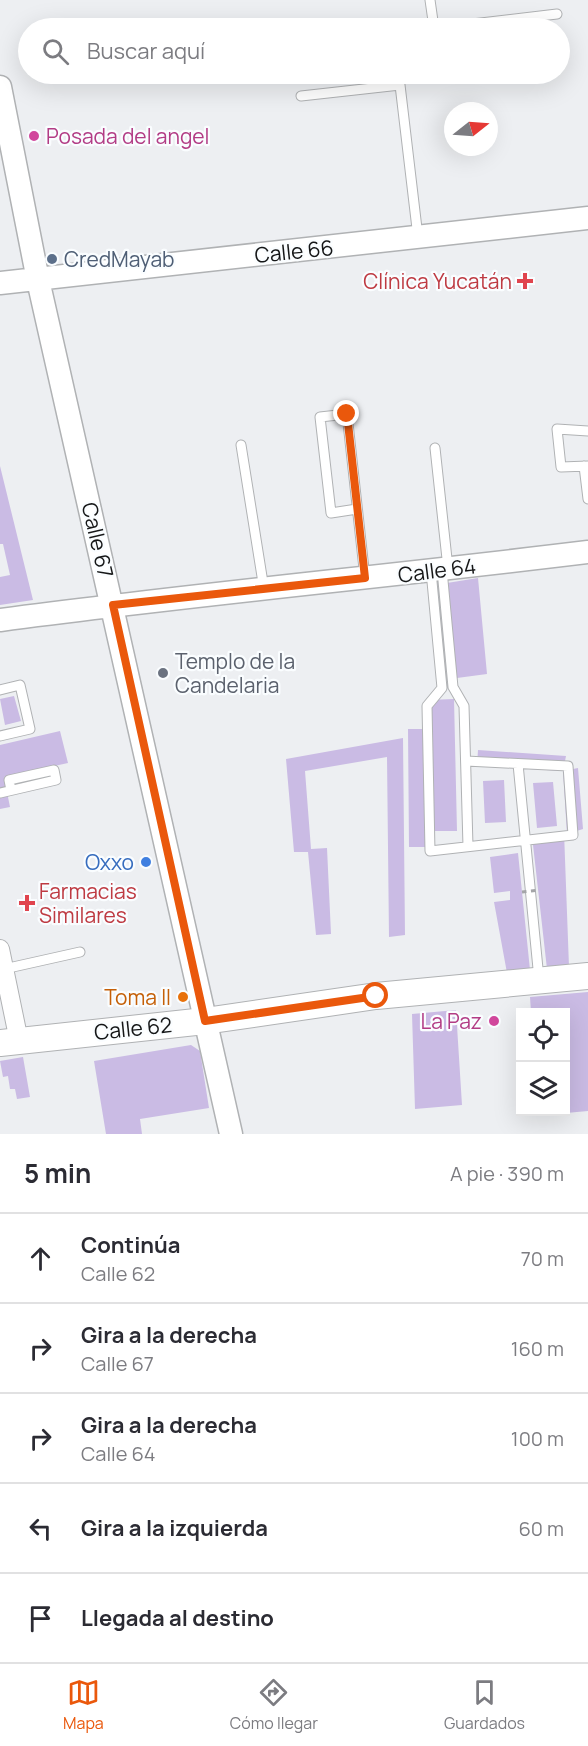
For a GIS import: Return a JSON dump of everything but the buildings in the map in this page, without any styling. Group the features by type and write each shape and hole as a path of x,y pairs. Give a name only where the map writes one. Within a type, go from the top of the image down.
{"main road":[{"name":"Calle 62","path":"9,1042 205,1021 376,996 588,976"}],"street":[{"name":"Calle 67","path":"0,87 38,280 231,1134"},
{"name":"Calle 66","path":"0,283 588,218"},
{"name":"Calle 64","path":"0,620 113,605 588,552"},
{"path":"1,959 9,1042"}],"lane":[{"path":"430,0 434,18"},
{"path":"522,18 557,14"},
{"path":"302,96 400,85 418,237"},
{"path":"357,509 331,513 320,417 347,414 365,578"},
{"path":"588,431 557,429 561,467 586,466 588,499"},
{"path":"241,446 264,589"},
{"path":"435,448 442,688 427,706 430,850 573,835 568,766 466,761"},
{"path":"440,570 453,687 464,706 468,846"},
{"path":"0,690 20,685 30,729 1,736 0,725"},
{"path":"518,764 539,981"},
{"path":"0,793 11,790"},
{"path":"1,959 80,952"}],"path":[{"path":"522,892 538,890"}],"place":[{"name":"Posada del angel","path":"34,136"},
{"name":"CredMayab","path":"52,259"},
{"name":"Clínica Yucatán","path":"525,281"},
{"name":"Templo de la Candelaria","path":"163,673"},
{"name":"Oxxo","path":"146,862"},
{"name":"Farmacias Similares","path":"27,903"},
{"name":"Toma II","path":"183,997"},
{"name":"La Paz","path":"494,1021"}],"route":[{"path":"347,414 365,578 113,605 205,1021 376,996"}]}
